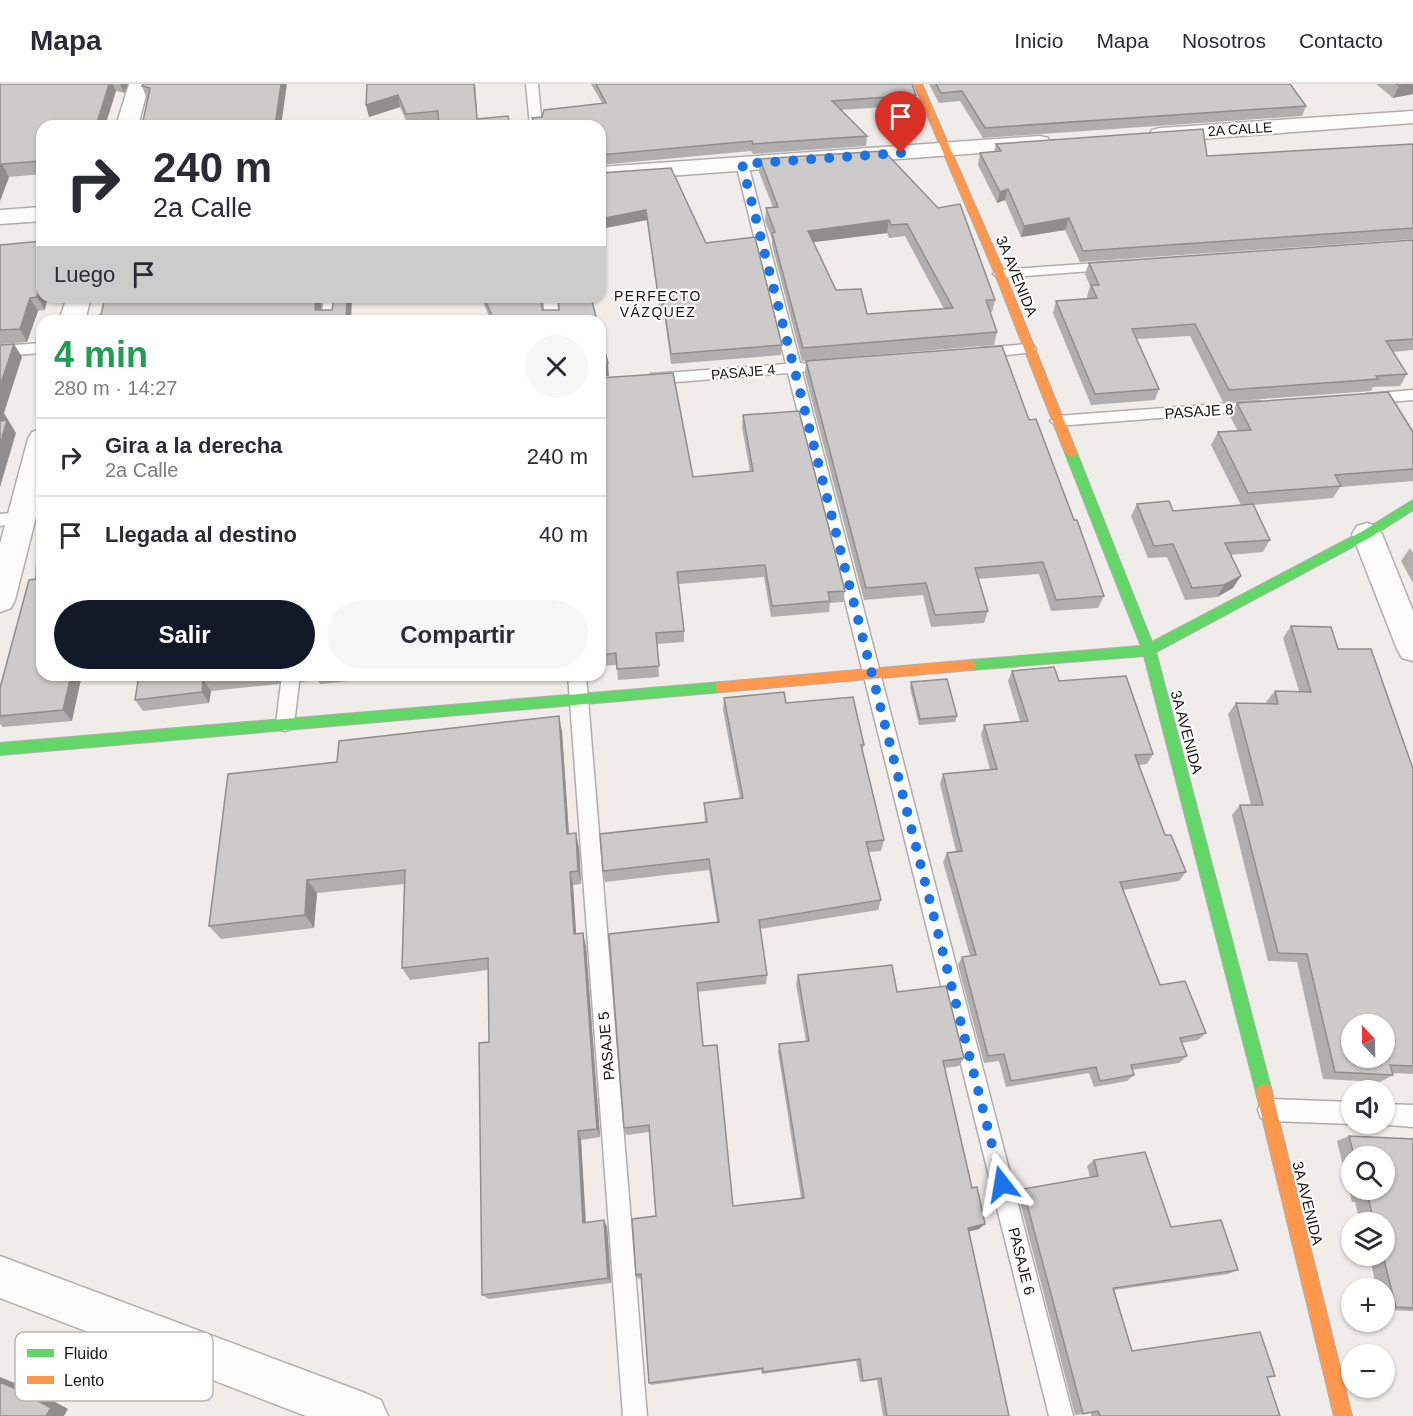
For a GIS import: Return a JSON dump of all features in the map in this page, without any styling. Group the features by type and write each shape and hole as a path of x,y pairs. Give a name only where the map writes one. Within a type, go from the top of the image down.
{"street":[{"path":"129,120 139,84"},
{"name":"3A AVENIDA","path":"918,84 1000,274 1149,650 1269,1110 1343,1416"},
{"name":"2A CALLE","path":"1134,137 1413,117"},
{"path":"606,174 1064,142"},
{"path":"0,217 36,214"},
{"path":"0,600 10,519 36,454"},
{"path":"0,749 1149,650 1367,534 1413,504"},
{"path":"1367,534 1413,649"},
{"path":"0,1278 143,1332"},
{"path":"213,1359 365,1416"}],"lane":[{"path":"532,84 535,120"},
{"name":"PASAJE 6","path":"742,164 1061,1416"},
{"path":"1000,274 1130,265"},
{"path":"0,351 36,348"},
{"path":"970,354 1029,349"},
{"name":"PASAJE 4","path":"634,381 818,366"},
{"path":"1354,400 1413,396"},
{"name":"PASAJE 8","path":"1058,421 1271,406"},
{"path":"285,724 290,681"},
{"name":"PASAJE 5","path":"577,681 635,1416"},
{"path":"1269,1110 1341,1113"},
{"path":"1395,1115 1413,1116"}],"building":[{"path":"0,84 109,84 98,120 36,120 36,161 2,164 0,168"},
{"path":"143,84 281,84 276,120 143,120 150,88 142,86"},
{"path":"367,84 474,84 477,119 508,116 509,120 439,120 438,111 406,114 398,95 366,105"},
{"path":"596,84 912,84 916,95 832,101 867,136 753,144 752,141 606,154 606,120 533,120 532,118 542,117 544,110 606,103"},
{"path":"936,84 1290,84 1306,106 985,128 962,91 941,93"},
{"path":"1203,129 1207,156 1413,144 1413,228 1083,251 1069,218 1024,226 1008,189 1000,192 980,153 1001,151 996,144"},
{"path":"884,151 938,208 960,204 995,300 986,300 997,332 803,348 772,233 775,232 766,208 778,207 760,159","holes":["889,220 891,225 907,224 953,308 867,314 861,289 836,290 808,231"]},
{"path":"671,168 706,243 755,237 782,345 671,354 663,301 659,302 646,210 606,218 606,173"},
{"path":"1413,240 1413,339 1386,341 1407,374 1376,376 1378,379 1229,390 1195,324 1132,329 1159,389 1095,394 1056,301 1097,298 1091,285 1099,285 1089,263"},
{"path":"36,242 36,297 30,298 20,329 0,330 0,245"},
{"path":"104,303 316,303 315,310 332,310 333,303 347,303 346,315 101,315"},
{"path":"486,303 541,303 542,310 559,310 558,303 592,303 596,315 492,315"},
{"path":"14,344 0,386 0,345"},
{"path":"1002,346 1029,420 1036,419 1074,520 1077,520 1104,596 1056,600 1043,562 975,568 988,611 935,615 926,583 866,588 806,361"},
{"path":"673,373 693,477 753,471 743,415 799,411 845,591 828,592 830,601 772,606 765,565 677,572 684,631 656,633 659,666 617,669 616,653 606,654 606,378"},
{"path":"1388,392 1413,432 1413,469 1335,475 1341,486 1248,493 1218,432 1251,430 1237,403"},
{"path":"7,420 0,445 0,421"},
{"path":"1169,501 1173,511 1253,504 1270,540 1225,543 1241,576 1224,585 1192,588 1173,544 1154,546 1137,504"},
{"path":"36,579 36,681 70,681 63,710 0,716 0,688 29,580"},
{"path":"1291,626 1331,627 1338,649 1371,649 1413,769 1413,1066 1395,1065 1395,1014 1341,1014 1341,1068 1391,1068 1393,1075 1335,1072 1307,954 1278,953 1240,805 1263,805 1236,703 1278,704 1275,691 1311,692"},
{"path":"1054,667 1059,681 1126,676 1153,754 1135,755 1165,835 1171,835 1186,872 1120,882 1160,985 1185,981 1206,1033 1180,1038 1187,1056 1131,1065 1134,1075 1100,1081 1096,1067 1011,1081 1004,1054 988,1056 962,957 976,955 947,853 962,851 943,774 997,769 984,725 1028,721 1012,671"},
{"path":"947,679 957,716 920,719 911,682"},
{"path":"138,681 203,681 202,692 135,700"},
{"path":"784,692 786,703 853,697 864,745 861,745 884,840 866,842 881,900 759,920 767,975 697,983 703,1046 717,1045 733,1206 804,1198 779,1044 809,1041 798,975 892,965 897,992 946,986 964,1058 943,1061 972,1188 977,1187 985,1224 968,1228 1009,1416 887,1416 881,1378 863,1381 860,1359 763,1372 763,1368 649,1383 641,1274 636,1275 632,1219 656,1216 649,1125 624,1128 609,934 719,922 709,859 603,871 600,834 707,822 704,803 743,798 724,698"},
{"path":"559,716 567,834 576,833 578,871 570,872 574,934 583,933 597,1129 578,1131 583,1223 604,1220 608,1278 482,1295 479,1043 489,1042 488,958 402,968 405,870 307,880 305,915 209,926 228,774 337,762 339,741"},
{"path":"1349,1136 1413,1139 1413,1308 1396,1307 1395,1278 1389,1278 1386,1266 1395,1266 1395,1212 1372,1212 1369,1200 1395,1200 1395,1146 1352,1146"},
{"path":"1145,1152 1171,1227 1221,1220 1238,1270 1113,1288 1132,1351 1260,1332 1275,1376 1267,1377 1280,1416 1100,1416 1098,1411 1083,1414 1023,1189 1098,1176 1094,1160"},
{"path":"0,1382 15,1389 15,1401 38,1401 51,1408 46,1416 0,1416"}],"traffic: fast":[{"path":"1071,453 1149,650 1264,1092"},
{"path":"971,665 1149,650 1367,534 1413,504"},
{"path":"0,749 722,687"}],"traffic: slow":[{"path":"918,84 1000,274 1071,453"},
{"path":"722,687 971,665"},
{"path":"1264,1092 1343,1416"}],"district":[{"name":"PERFECTO VÁZQUEZ","path":"658,304"}],"route":[{"path":"901,153 742,164 1002,1184"}]}
